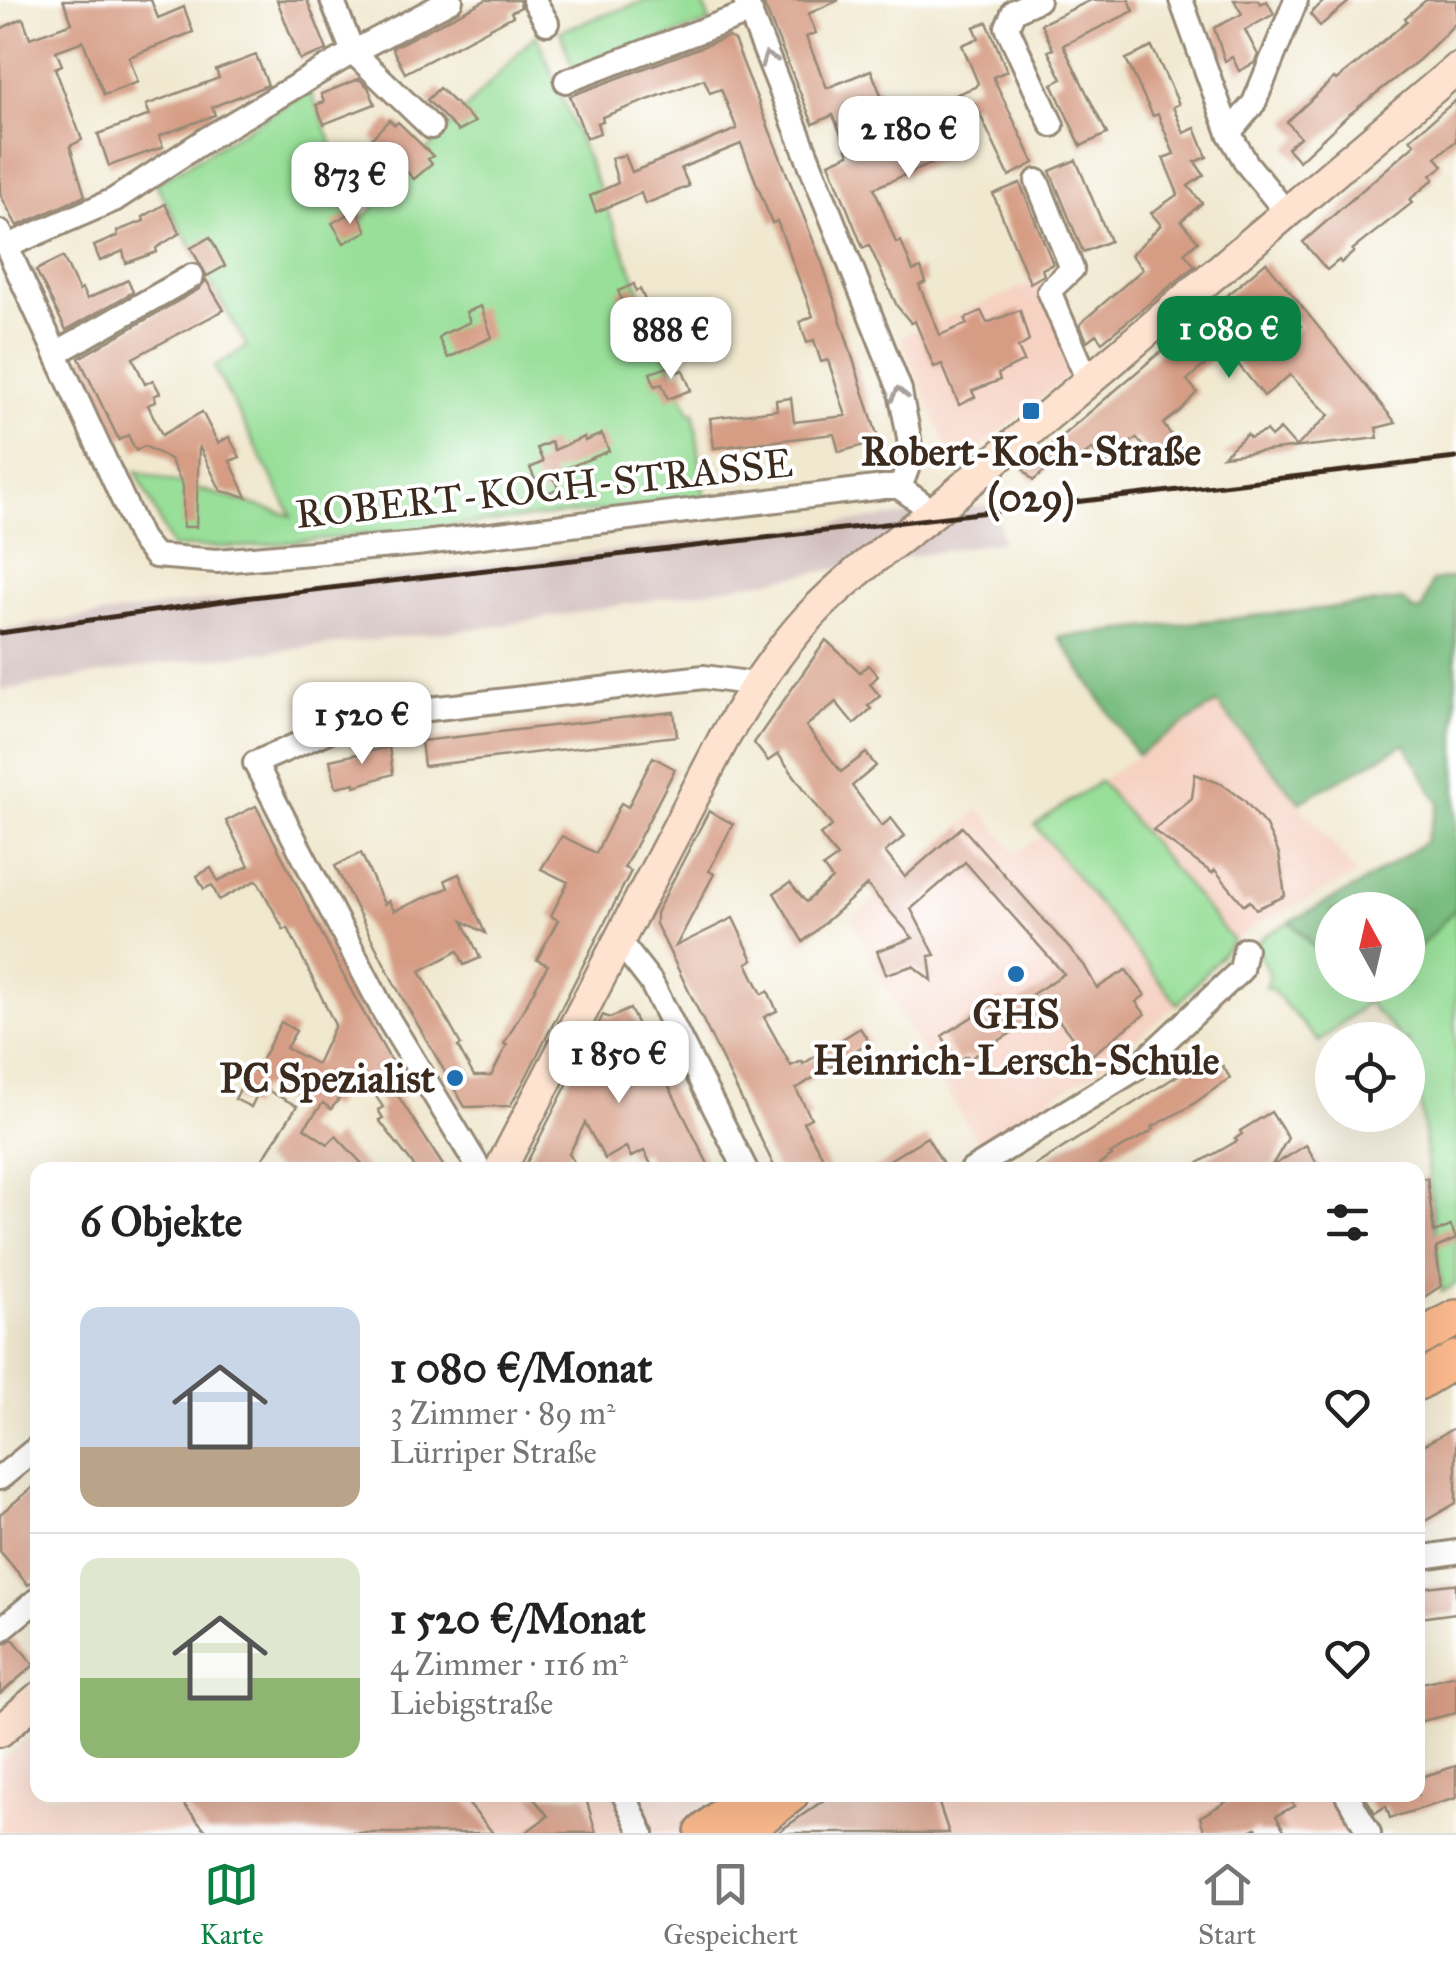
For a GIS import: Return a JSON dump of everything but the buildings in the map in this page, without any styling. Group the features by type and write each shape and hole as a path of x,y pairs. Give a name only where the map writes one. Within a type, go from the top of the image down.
{"main road":[{"path":"1425,1335 1456,1318"},
{"path":"1425,1378 1456,1359"},
{"path":"702,1833 739,1802"},
{"path":"741,1833 781,1802"}],"street":[{"path":"332,0 353,52 431,128"},
{"path":"192,276 58,352 4,239 114,200 208,138 353,52 451,0"},
{"path":"534,0 547,23"},
{"path":"1038,0 1014,11 1007,27 1052,125"},
{"path":"1181,0 1229,133 1286,212"},
{"path":"1229,133 1254,103 1296,0"},
{"path":"566,81 748,6 900,390 904,427 913,452 910,469 900,487 934,512"},
{"path":"504,1162 702,779 756,684 811,615 1456,69"},
{"path":"1037,181 1072,269 1049,291 1088,381"},
{"name":"ROBERT-KOCH-STRASSE","path":"58,352 141,539 155,556 217,561 416,544 900,487"},
{"path":"475,1162 384,1012 255,764 340,726 386,714 704,677 756,684"},
{"path":"619,941 651,982 742,1162"},
{"path":"986,1162 1134,1070 1241,970 1244,949"},
{"path":"0,1478 30,1454"},
{"path":"1425,1557 1456,1552"},
{"path":"0,1630 30,1606"},
{"path":"0,1731 30,1705"},
{"path":"627,1802 642,1833"},
{"path":"1351,1802 1368,1833"}],"shaded area":[{"path":"1038,281 1075,370 965,461 956,461 900,337"},
{"path":"998,504 1002,541 498,626 159,664 0,691 0,631 34,624"},
{"path":"1217,702 1357,875 1315,892 1315,896 1255,925 1233,941 1100,781"},
{"name":"GHS Heinrich-Lersch-Schule","path":"980,809 1016,853 1041,836 1178,1004 1094,1072 978,1143 898,1011 852,918"},
{"path":"30,1736 30,1802 709,1802 680,1833 0,1833 0,1761"},
{"path":"814,1802 1344,1802 1361,1833 772,1833"}],"green space":[{"path":"647,0 702,0 710,22 574,71 560,31"},
{"path":"536,34 690,413 694,412 705,500 245,547 172,547 136,471 292,516 214,367 247,347 156,184 310,90 363,219"},
{"path":"1456,577 1456,908 1425,941 1425,892 1346,892 1425,842 1439,804 1405,744 1299,802 1217,703 1137,755 1059,637 1403,600 1413,610 1422,611 1432,581"},
{"path":"1100,781 1233,941 1178,1004 1035,825"},
{"path":"1315,908 1315,947 1291,921"},
{"path":"1456,908 1456,1284 1442,1292 1424,1132 1425,1022 1386,1022 1367,1002 1425,1002 1425,941"},
{"path":"1290,922 1315,949 1315,1002 1365,1004 1343,1022 1315,1022 1315,1038 1271,989 1265,988 1270,976 1255,946 1264,936"}],"railway":[{"path":"0,633 244,598 1456,458"}],"place":[{"name":"Robert-Koch-Straße (029)","path":"1031,411"},
{"name":"GHS Heinrich-Lersch-Schule","path":"1016,974"},
{"name":"PC Spezialist","path":"455,1078"}]}
